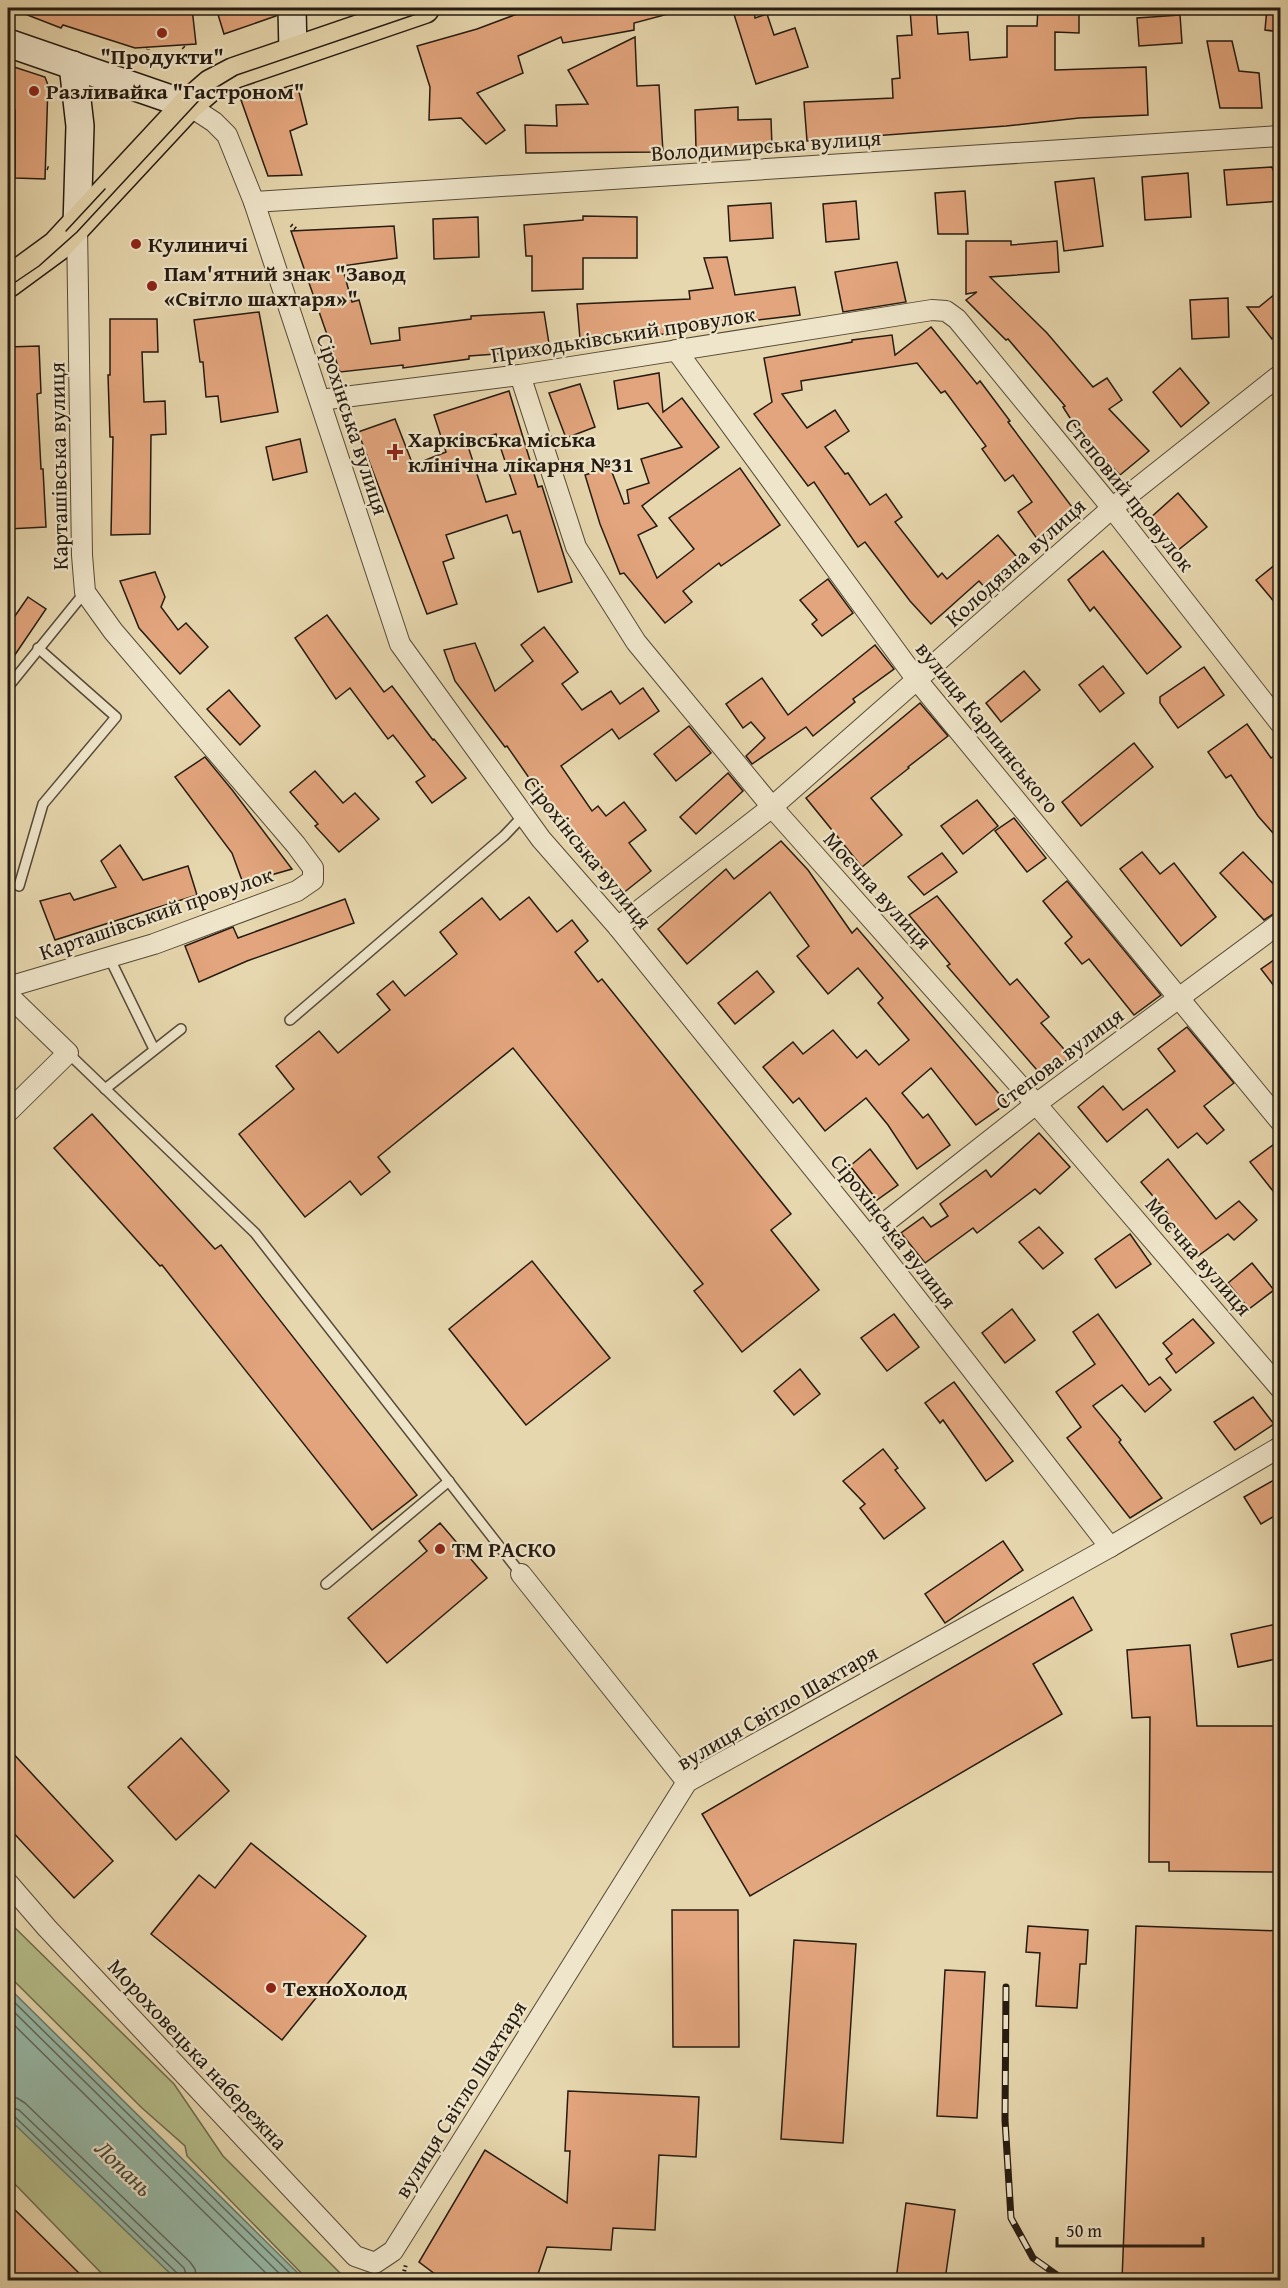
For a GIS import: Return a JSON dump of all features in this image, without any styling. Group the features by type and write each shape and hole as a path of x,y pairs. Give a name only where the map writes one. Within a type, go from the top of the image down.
{"main road":[{"path":"292,8 293,52"},
{"path":"8,282 57,246 203,91 226,76 424,8"},
{"path":"8,43 188,105"},
{"path":"73,65 80,126 77,226"}],"street":[{"name":"Сірохінська вулиця","path":"188,105 214,122 227,135 254,202 400,644 541,839 618,927 868,1236 1110,1547"},
{"name":"Володимирська вулиця","path":"254,202 1281,136"},
{"name":"Карташівська вулиця","path":"77,226 82,555 85,592 112,631 296,844"},
{"name":"Приходьківський провулок","path":"320,400 520,375 932,310"},
{"name":"Степовий провулок","path":"932,310 946,311 957,319 1112,508 1281,723"},
{"name":"вулиця Карпинського","path":"676,350 917,680 1281,1121"},
{"name":"Моєчна вулиця","path":"520,375 576,547 636,642 772,807 1036,1104 1281,1388"},
{"name":"Колодязна вулиця","path":"618,927 772,807 1112,508 1281,375"},
{"name":"Карташівський провулок","path":"8,987 154,944 297,891 313,880 314,868 296,844"},
{"name":"Степова вулиця","path":"868,1236 1036,1104 1281,923"},
{"path":"8,995 68,1053 8,1112"},
{"name":"вулиця Світло Шахтаря","path":"355,2256 375,2263 393,2251 687,1782 1110,1547 1281,1447"},
{"path":"520,1574 687,1782"},
{"name":"Мороховецька набережна","path":"8,1883 55,1937 355,2256"}],"lane":[{"path":"8,687 85,592"},
{"path":"19,886 43,804 116,717 38,648"},
{"path":"290,1020 495,844 524,815"},
{"path":"109,957 154,1049"},
{"path":"105,1089 181,1029"},
{"path":"68,1053 255,1233 520,1574"},
{"path":"326,1584 449,1482"}],"path":[{"path":"291,225 296,229"}],"green space":[{"path":"8,1921 174,2084 223,2156 347,2280 308,2280 187,2156 185,2146 142,2108 8,1975"},
{"path":"8,2116 179,2280 108,2280 8,2177"}],"water":[{"name":"Лопань","path":"8,1987 305,2280 177,2280 8,2118"}],"building":[{"path":"12,8 129,8 127,13 192,8 196,44 135,48 63,25 61,28"},
{"path":"216,8 276,8 276,16 224,34"},
{"path":"533,8 672,8 672,13 634,23 634,30 563,43 561,37 518,56 523,73 477,93 505,130 486,144 461,118 429,120 430,87 417,46 477,29"},
{"path":"732,8 754,8 755,18 767,14 774,35 795,28 808,67 756,84"},
{"path":"936,8 938,34 968,32 970,60 1007,57 1007,26 1037,26 1038,8 1079,8 1079,33 1055,32 1055,70 1146,67 1148,115 1079,118 1006,126 807,141 804,102 893,98 892,79 900,78 897,36 912,35 910,10"},
{"path":"1267,8 1281,8 1281,32 1265,30"},
{"path":"1180,15 1182,43 1139,46 1137,18"},
{"path":"635,37 637,86 659,85 663,152 526,153 525,125 557,126 556,105 588,104 568,70"},
{"path":"1207,41 1232,41 1239,71 1259,73 1262,108 1220,108"},
{"path":"8,65 45,77 48,85 45,179 15,178 15,110 8,108"},
{"path":"297,84 307,124 290,131 302,175 268,176 241,100"},
{"path":"738,107 738,120 771,119 772,147 696,149 695,110"},
{"path":"1272,167 1273,170 1281,170 1281,201 1227,205 1224,170"},
{"path":"1188,173 1191,217 1145,220 1142,177"},
{"path":"1094,178 1103,246 1064,251 1055,182"},
{"path":"965,191 968,234 938,234 935,193"},
{"path":"856,201 859,239 826,242 823,204"},
{"path":"771,203 773,238 730,241 728,206"},
{"path":"583,216 637,217 637,258 583,258 583,289 532,291 532,256 526,256 524,225 583,220"},
{"path":"478,217 479,257 434,259 433,219"},
{"path":"394,226 397,258 342,266 352,302 359,300 371,344 400,340 399,328 471,319 471,316 544,312 550,350 469,356 469,359 403,368 403,365 340,372 291,231"},
{"path":"966,241 1011,241 1011,245 1057,241 1059,272 990,277 1047,333 1093,387 1107,378 1122,400 1109,409 1149,451 1120,475 1077,429 1063,407 1065,406 1008,339 1006,340 966,300 977,292 966,294"},
{"path":"727,257 735,295 795,287 800,315 684,329 684,333 580,339 577,304 690,299 689,291 713,288 704,258"},
{"path":"897,262 906,302 843,312 835,272"},
{"path":"1281,289 1281,332 1272,339 1247,307 1259,307"},
{"path":"1228,298 1229,337 1192,339 1190,300"},
{"path":"259,312 278,412 221,422 218,396 206,397 203,362 200,362 194,320"},
{"path":"110,319 157,319 158,352 142,352 144,402 165,401 166,434 151,435 150,534 111,535 113,437 110,437 108,375 110,375"},
{"path":"931,327 977,384 980,381 1078,515 1040,543 1018,512 1032,502 1013,475 1005,481 982,449 986,446 945,391 941,393 917,363 801,381 802,390 782,394 807,428 835,410 849,431 825,447 845,474 848,473 870,505 886,494 902,517 895,522 938,577 942,573 947,579 998,535 1021,562 987,590 979,581 931,624 910,601 865,542 858,547 814,482 808,486 754,414 772,402 764,358 852,342 852,340 892,335 895,355"},
{"path":"39,346 41,393 37,394 46,527 8,529 8,470 10,470 8,347"},
{"path":"1180,368 1209,403 1181,427 1153,392"},
{"path":"659,373 663,412 682,398 719,447 642,506 657,526 638,535 657,578 694,549 669,518 740,468 780,525 721,566 719,563 683,591 692,602 665,623 624,573 620,574 600,524 585,475 610,467 624,504 629,503 627,490 649,483 641,459 682,447 648,403 618,409 614,381"},
{"path":"580,384 595,427 566,438 549,393"},
{"path":"509,391 538,487 542,486 572,582 538,592 520,531 513,533 507,515 446,535 454,558 443,562 457,604 427,614 358,432 395,419 413,465 446,452 434,415","holes":["496,434 516,494 486,502 467,443"]},
{"path":"300,439 307,472 273,480 266,447"},
{"path":"1178,493 1207,527 1177,551 1149,519"},
{"path":"1103,551 1181,647 1147,674 1094,607 1090,611 1068,580"},
{"path":"1281,560 1281,610 1256,580"},
{"path":"155,572 165,597 161,607 178,630 186,623 208,647 180,674 139,628 120,581"},
{"path":"828,579 853,613 822,636 812,624 817,620 800,600"},
{"path":"28,597 46,609 8,665 8,626"},
{"path":"327,615 384,692 392,686 433,740 466,778 432,803 416,782 425,776 393,735 388,739 350,688 336,699 295,638"},
{"path":"544,627 578,672 562,684 582,710 611,691 620,704 643,688 659,711 619,739 612,729 561,766 592,811 598,806 606,816 624,802 646,830 629,843 651,871 622,894 558,811 554,814 507,746 505,747 455,681 444,650 475,643 495,691 533,661 521,645"},
{"path":"875,645 894,669 853,699 855,702 813,736 806,727 752,764 746,756 765,738 751,722 743,728 726,704 762,678 788,715"},
{"path":"1103,666 1124,693 1100,712 1079,685"},
{"path":"1204,667 1224,695 1178,728 1160,703 1160,697"},
{"path":"1024,671 1040,690 1001,722 986,703"},
{"path":"229,690 260,726 240,745 207,709"},
{"path":"920,703 948,736 871,798 902,835 862,867 806,798"},
{"path":"1247,724 1271,758 1275,755 1281,764 1281,842 1258,816 1231,775 1226,778 1208,752"},
{"path":"689,726 711,753 676,781 654,754"},
{"path":"1134,743 1153,767 1081,826 1062,802"},
{"path":"205,757 292,869 243,883 232,853 175,777"},
{"path":"315,771 343,803 355,793 379,819 339,852 315,826 318,824 290,792"},
{"path":"728,773 743,791 696,834 680,817"},
{"path":"977,800 998,826 963,854 941,826"},
{"path":"1014,818 1046,858 1027,872 995,831"},
{"path":"781,841 808,870 852,933 857,928 1007,1103 976,1125 931,1068 902,1093 923,1118 928,1114 950,1145 917,1169 888,1125 866,1098 825,1131 799,1098 793,1103 763,1067 793,1042 803,1054 833,1030 857,1058 866,1050 879,1065 909,1040 878,1003 883,998 858,968 828,994 797,956 809,946 770,892 687,964 658,929 726,869 734,879"},
{"path":"120,845 143,880 188,866 197,895 55,940 40,901 70,893 74,900 116,887 101,861"},
{"path":"1142,852 1160,874 1174,863 1216,917 1181,946 1120,869"},
{"path":"1243,852 1281,892 1281,909 1264,920 1220,873"},
{"path":"942,853 957,872 924,895 908,877"},
{"path":"1067,881 1161,995 1134,1015 1089,959 1082,964 1065,943 1072,937 1043,901"},
{"path":"937,896 1010,985 1017,979 1049,1017 1041,1023 1071,1057 1043,1077 947,966 950,964 909,915"},
{"path":"529,897 557,932 572,920 588,941 575,952 598,982 602,979 791,1214 771,1230 819,1290 742,1352 694,1291 703,1284 513,1048 378,1157 390,1172 361,1195 350,1181 305,1217 239,1134 294,1089 276,1066 319,1031 338,1053 390,1010 377,994 393,981 405,996 457,954 440,932 482,898 500,920"},
{"path":"345,899 354,923 247,961 199,982 185,946 233,927 238,938"},
{"path":"1281,955 1281,995 1261,969"},
{"path":"757,971 774,992 735,1024 718,1003"},
{"path":"1187,1027 1234,1083 1204,1106 1224,1130 1207,1144 1197,1133 1178,1148 1147,1109 1107,1142 1078,1107 1103,1086 1123,1110 1175,1071 1158,1049"},
{"path":"92,1114 215,1249 221,1245 417,1495 372,1530 162,1265 160,1266 54,1148"},
{"path":"1039,1133 1070,1167 1040,1194 1035,1189 977,1233 973,1228 925,1263 901,1233 923,1217 931,1227 948,1216 940,1204 986,1170 991,1177"},
{"path":"1281,1139 1281,1201 1250,1162"},
{"path":"870,1149 898,1185 877,1200 850,1166"},
{"path":"1168,1159 1216,1219 1239,1201 1257,1220 1234,1240 1228,1234 1198,1256 1165,1217 1168,1214 1141,1182"},
{"path":"1039,1227 1063,1253 1043,1269 1019,1242"},
{"path":"1130,1234 1151,1264 1116,1288 1095,1259"},
{"path":"532,1261 610,1358 526,1425 449,1329"},
{"path":"1252,1263 1274,1290 1249,1309 1228,1283"},
{"path":"1012,1309 1035,1340 1005,1363 982,1333"},
{"path":"894,1314 919,1347 887,1371 861,1338"},
{"path":"1098,1314 1149,1385 1160,1377 1171,1390 1145,1412 1122,1385 1093,1406 1121,1440 1119,1442 1162,1498 1130,1518 1067,1438 1081,1427 1056,1392 1095,1364 1073,1332"},
{"path":"1193,1319 1214,1343 1176,1373 1166,1359 1172,1354 1163,1343"},
{"path":"800,1369 820,1394 794,1415 774,1391"},
{"path":"954,1382 1013,1461 986,1481 943,1420 940,1423 925,1403"},
{"path":"1253,1397 1274,1424 1235,1450 1214,1422"},
{"path":"883,1449 898,1468 895,1470 925,1508 884,1539 860,1508 865,1504 843,1481"},
{"path":"1281,1476 1281,1512 1261,1524 1244,1497"},
{"path":"440,1523 487,1578 387,1663 348,1618 427,1551 419,1541"},
{"path":"1003,1541 1023,1570 945,1623 925,1594"},
{"path":"1073,1597 1092,1630 1033,1664 1062,1714 750,1896 702,1814"},
{"path":"1281,1623 1281,1658 1238,1667 1231,1634"},
{"path":"1190,1645 1197,1726 1281,1726 1281,1872 1169,1871 1169,1862 1149,1862 1150,1717 1132,1718 1127,1650"},
{"path":"181,1738 229,1791 176,1840 128,1787"},
{"path":"8,1748 113,1861 74,1898 8,1827"},
{"name":"ТехноХолод","path":"251,1843 366,1936 282,2040 151,1934 199,1875 215,1888"},
{"path":"672,1910 738,1910 739,2047 673,2047"},
{"path":"1028,1926 1088,1930 1086,1964 1080,1964 1077,2008 1036,2006 1040,1953 1026,1952"},
{"path":"1136,1926 1281,1931 1281,2280 1122,2280"},
{"path":"794,1940 856,1944 843,2143 781,2139"},
{"path":"945,1970 985,1972 977,2118 937,2116"},
{"path":"568,2091 699,2097 696,2157 659,2155 655,2230 613,2228 611,2250 547,2247 536,2280 443,2280 419,2262 485,2150 567,2203 570,2151 565,2151"},
{"path":"8,2203 86,2280 8,2280"},
{"path":"906,2203 955,2210 945,2280 896,2280"}],"tram line":[{"path":"8,287 39,266 77,232 204,95 237,75 434,8"},
{"path":"66,231 105,189"}],"railway":[{"path":"1006,1987 1005,2120 1011,2218 1033,2258 1064,2280"}],"place":[{"name":"\"Продукти\"","path":"162,33"},
{"name":"Разливайка \"Гастроном\"","path":"34,91"},
{"name":"Кулиничі","path":"136,244"},
{"name":"Пам'ятний знак \"Завод «Світло шахтаря»\"","path":"152,286"},
{"name":"Харківська міська клінічна лікарня №31","path":"395,452"},
{"name":"ТМ РАСКО","path":"440,1549"},
{"name":"ТехноХолод","path":"271,1988"}]}
